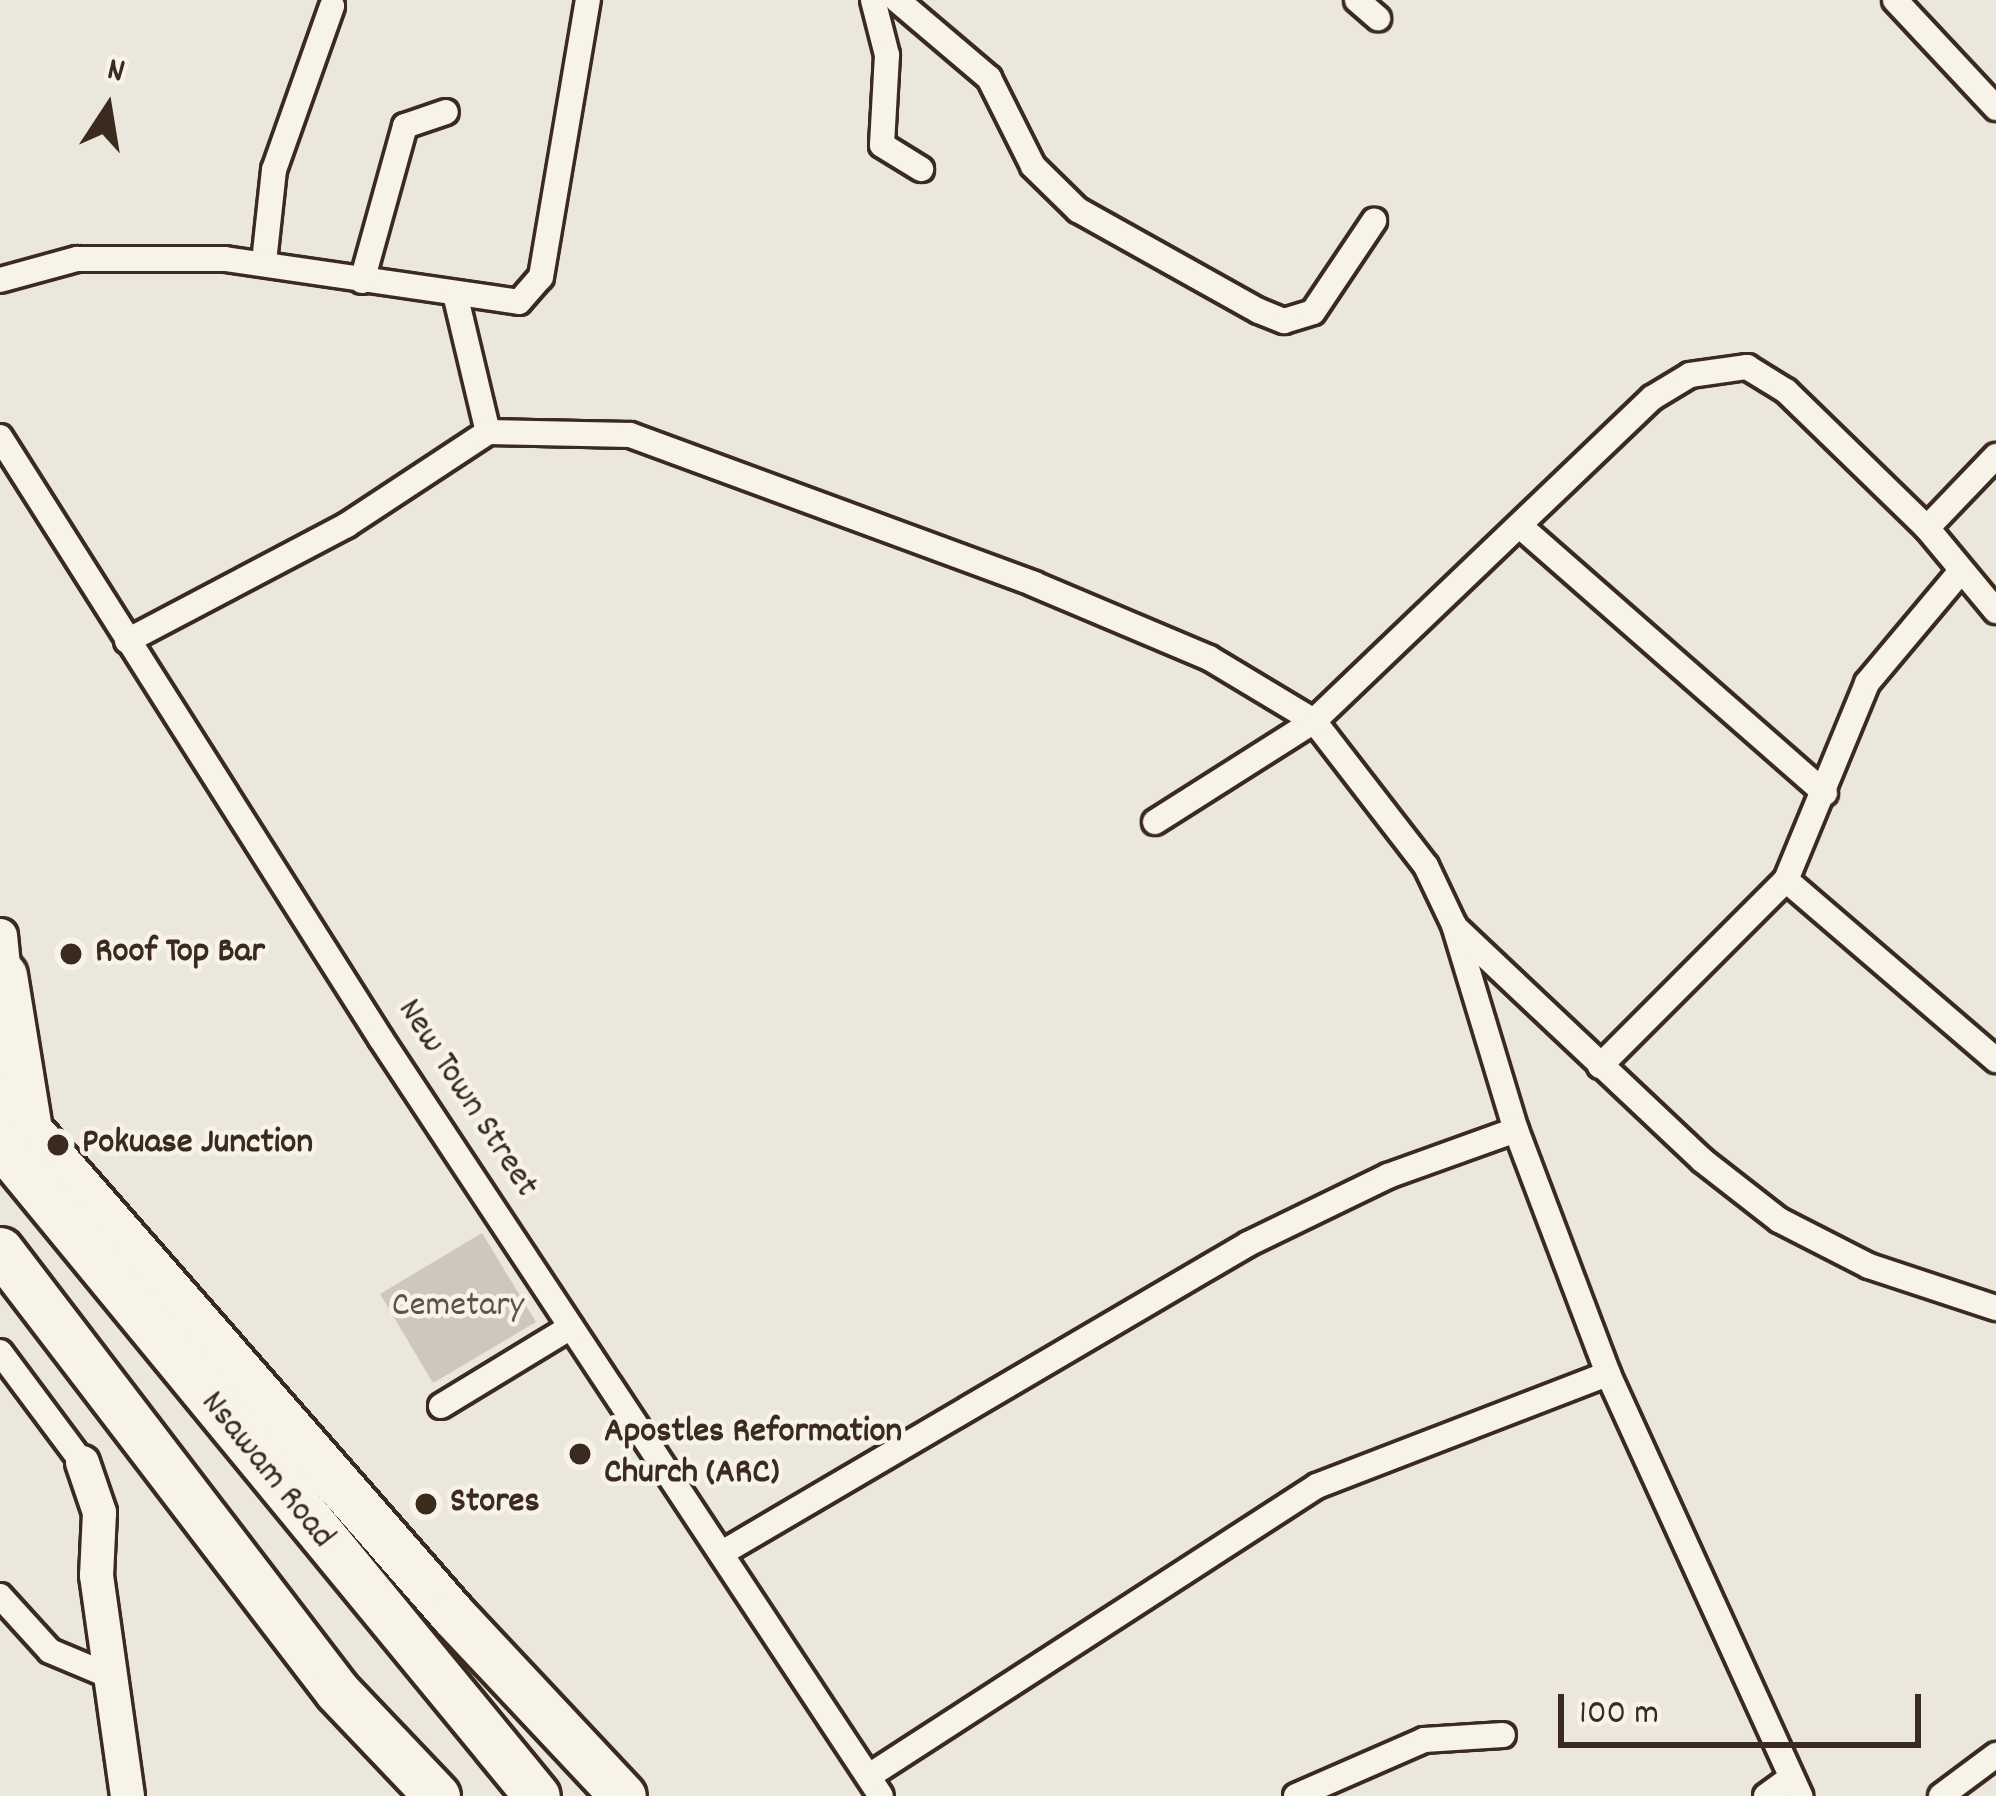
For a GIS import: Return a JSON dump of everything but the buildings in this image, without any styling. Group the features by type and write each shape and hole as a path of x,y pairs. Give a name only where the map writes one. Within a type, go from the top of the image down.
{"highway":[{"path":"2,968 10,1123 453,1615 623,1796"},
{"name":"Nsawam Road","path":"10,1123 536,1796"},
{"name":"Nsawam Road","path":"0,1250 337,1690 437,1796"},
{"path":"453,1615 595,1796"},
{"path":"337,1690 395,1796"}],"street":[{"path":"0,280 77,259 264,262 456,298 519,302 537,290 588,0"},
{"path":"873,0 887,55 882,145 921,169"},
{"path":"896,0 989,78 1034,166 1078,210 1259,311 1284,321 1313,312 1374,221"},
{"path":"1357,0 1378,18"},
{"path":"1894,0 1994,102"},
{"path":"264,262 274,170 332,6"},
{"path":"362,281 405,126 446,112"},
{"path":"456,298 488,432"},
{"path":"1155,822 1314,721 1652,398 1690,375 1747,367 1786,391 1927,528 1996,611"},
{"path":"127,641 347,525 488,432 656,441 1210,658 1314,721 1426,866 1454,925 1516,1130 1608,1374 1796,1787 1766,1796"},
{"name":"New Town Street","path":"0,437 571,1327 875,1786"},
{"path":"1927,528 1996,456"},
{"path":"1521,527 1825,793"},
{"path":"1600,1066 1786,880 1868,683 1961,571"},
{"path":"1786,880 1996,1060"},
{"path":"1454,925 1600,1066 1779,1220 1869,1266 1996,1308"},
{"path":"722,1553 1248,1244 1388,1176 1516,1130"},
{"path":"441,1406 571,1327"},
{"path":"0,1352 82,1462 100,1512 95,1575 128,1796"},
{"path":"875,1786 1317,1486 1608,1374"},
{"path":"0,1596 50,1652 107,1675"},
{"path":"1296,1796 1424,1740 1502,1735"},
{"path":"1940,1796 1996,1755"}],"green space":[{"name":"Cemetary","path":"482,1233 536,1322 433,1383 380,1294"}],"place":[{"name":"Roof Top Bar","path":"71,954"},
{"name":"Pokuase Junction","path":"58,1145"},
{"name":"Apostles Reformation Church (ARC)","path":"580,1454"},
{"name":"Stores","path":"426,1504"}]}
